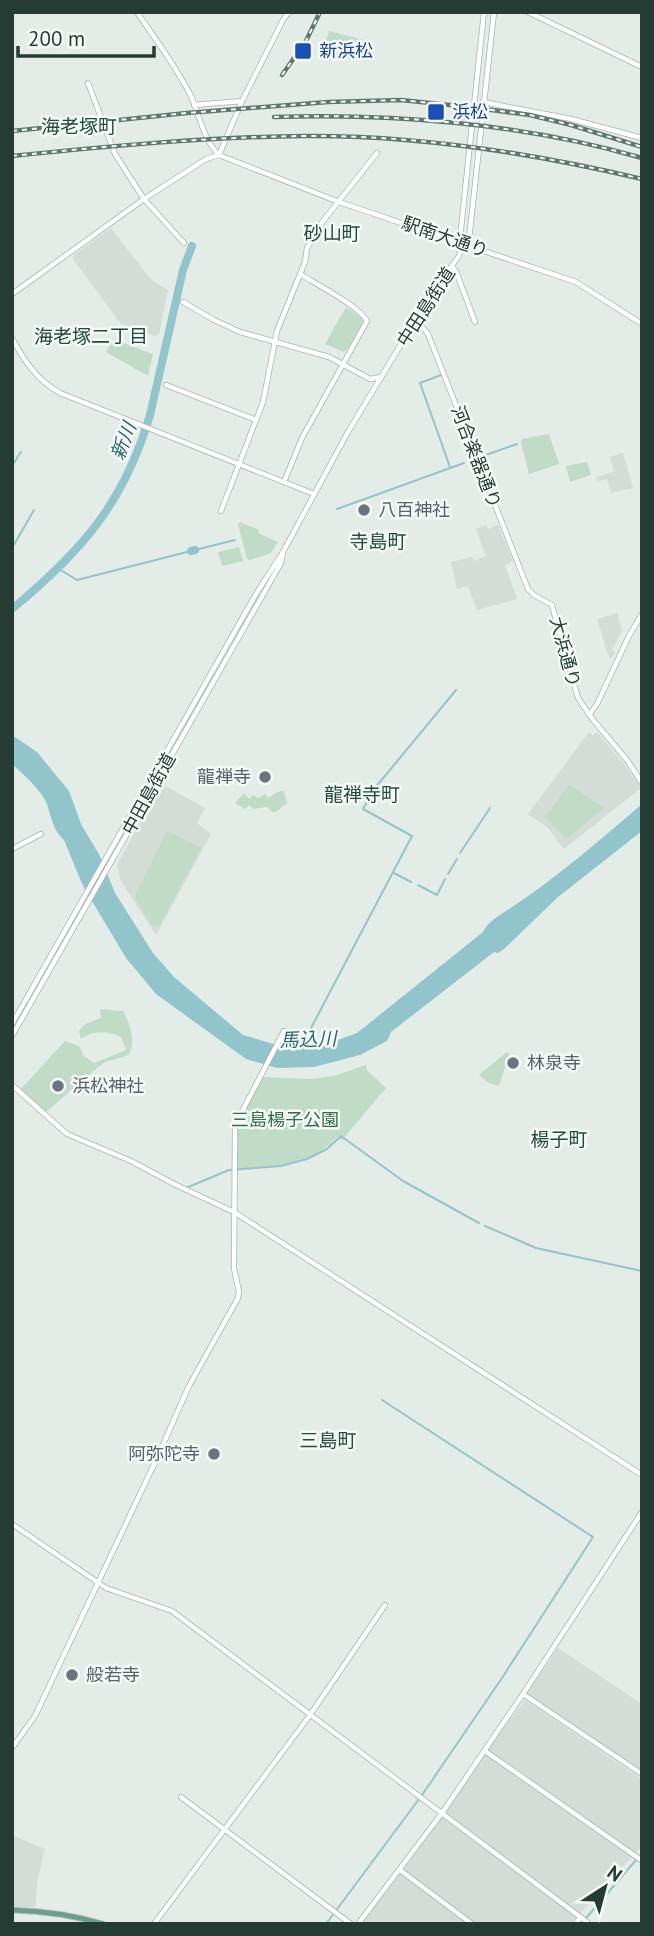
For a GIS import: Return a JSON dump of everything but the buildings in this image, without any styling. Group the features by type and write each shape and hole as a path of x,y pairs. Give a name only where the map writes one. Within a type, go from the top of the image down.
{"main road":[{"path":"12,1910 35,1910 103,1924"}],"street":[{"path":"137,12 181,79 209,145 219,155"},
{"path":"12,294 144,199 206,159 219,155 242,101 283,20 291,12"},
{"path":"463,244 460,238 484,12"},
{"path":"494,12 484,102 553,115 642,138"},
{"path":"528,12 642,67"},
{"path":"88,83 115,154 144,199 184,243"},
{"path":"194,105 242,101"},
{"name":"中田島街道","path":"12,1036 108,862 281,563 283,552 314,494 381,377 435,288 459,256 463,244 469,240 484,102"},
{"path":"221,511 267,386 276,331 311,240 377,153"},
{"name":"駅南大通り","path":"219,155 339,202 579,283 642,324"},
{"path":"452,266 475,322"},
{"path":"284,482 296,451 366,324 366,318 300,274"},
{"path":"183,302 234,330 344,363 370,379 381,377"},
{"name":"河合楽器通り","path":"416,320 428,334 528,590 534,595"},
{"path":"12,338 28,366 48,386 67,396 314,494"},
{"path":"370,379 373,391"},
{"path":"166,385 256,420"},
{"name":"大浜通り","path":"534,595 552,605 576,695 642,783"},
{"path":"589,715 642,614"},
{"path":"12,849 41,834"},
{"name":"中田島街道","path":"12,1024 83,906"},
{"path":"12,1748 35,1716 189,1386 238,1298 234,1268 235,1125 283,1033"},
{"path":"12,1085 67,1134 131,1161 234,1212 642,1475"},
{"path":"358,1924 485,1751 642,1512"},
{"path":"12,1524 106,1588 172,1611 587,1922"},
{"path":"154,1924 310,1715 385,1605"},
{"path":"523,1694 642,1774"},
{"path":"485,1751 640,1860"},
{"path":"181,1797 351,1924"},
{"path":"400,1870 472,1924"},
{"path":"575,1924 581,1917"}],"shaded area":[{"path":"111,228 149,277 168,290 159,334 154,336 120,323 73,259 74,255"},
{"path":"623,453 633,488 611,493 607,479 598,481 596,477 614,472 610,457"},
{"path":"486,525 488,529 498,525 513,561 505,565 517,599 477,610 468,586 457,589 451,562 472,557 474,561 486,556 476,529"},
{"path":"617,613 622,631 612,650 615,652 612,658 609,658 597,619"},
{"path":"589,732 593,735 597,732 641,788 564,849 548,828 528,814"},
{"path":"158,782 205,808 197,823 211,834 156,935 121,881 117,865"},
{"path":"558,1648 642,1704 642,1771 527,1693"},
{"path":"525,1700 642,1779 642,1846 570,1924 361,1924 439,1821 481,1757"},
{"path":"14,1836 45,1849 38,1877 35,1907 12,1907"}],"green space":[{"path":"329,31 364,40 361,48 326,41"},
{"path":"346,307 363,322 344,352 325,344"},
{"path":"113,339 153,354 148,376 106,352"},
{"path":"549,434 559,464 529,474 522,439"},
{"path":"587,462 591,475 570,482 566,466"},
{"path":"240,522 278,542 271,553 247,559 238,524"},
{"path":"239,547 243,561 222,566 218,552"},
{"path":"569,785 604,808 566,839 545,817"},
{"path":"284,791 287,803 276,812 267,807 253,809 249,805 245,809 235,803 244,793 249,799 253,795 258,798 265,794 268,798"},
{"path":"167,831 201,848 159,926 152,925 135,897"},
{"path":"100,1009 123,1011 131,1033 129,1055 105,1062 46,1112 21,1089 65,1041 79,1046 84,1056 94,1063 126,1050 121,1037 111,1034 101,1032 81,1039 79,1031 85,1024 101,1018"},
{"path":"507,1052 509,1054 499,1086 489,1083 479,1075"},
{"name":"三島楊子公園","path":"366,1065 367,1070 386,1088 342,1140 337,1137 316,1154 290,1163 236,1170 238,1122 260,1079 334,1076"}],"water":[{"path":"12,735 37,752 69,791 81,824 100,856 115,893 153,953 174,977 243,1035 290,1049 321,1046 357,1033 483,932 492,920 564,869 642,804 642,831 558,897 504,949 498,953 494,952 391,1032 387,1041 360,1055 314,1067 277,1068 246,1059 156,994 126,958 83,886 64,840 55,828 47,804 31,782 12,764"}],"waterway":[{"name":"新川","path":"12,609 80,545 98,523 127,474 150,415 183,270 192,246"},
{"path":"441,375 420,383 450,467"},
{"path":"480,457 517,444"},
{"path":"12,466 21,452"},
{"path":"337,509 464,463"},
{"path":"12,548 34,510"},
{"path":"195,550 235,540"},
{"path":"191,551 195,550"},
{"path":"59,569 77,580 191,551"},
{"name":"馬込川","path":"311,1028 412,836 363,809 375,788 456,690"},
{"path":"460,853 490,808"},
{"path":"448,874 457,859"},
{"path":"394,873 411,882"},
{"path":"418,885 437,895 445,879"},
{"path":"186,1188 229,1170 281,1166 307,1159 327,1149 341,1136 403,1181 479,1223"},
{"path":"485,1226 536,1248 642,1271"},
{"path":"326,1924 422,1795 593,1537 382,1400"},
{"path":"581,1924 636,1860"}],"railway":[{"path":"282,75 306,41 320,12"},
{"path":"12,131 187,113 328,102 401,100 530,115 642,147"},
{"path":"274,117 366,117 460,123 552,137 642,158"},
{"path":"12,156 195,140 347,136 474,147 559,161 642,179"}],"place":[{"name":"新浜松","path":"303,51"},
{"name":"浜松","path":"436,112"},
{"name":"八百神社","path":"364,510"},
{"name":"龍禅寺","path":"265,777"},
{"name":"林泉寺","path":"513,1063"},
{"name":"浜松神社","path":"58,1086"},
{"name":"阿弥陀寺","path":"214,1454"},
{"name":"般若寺","path":"72,1675"}],"district":[{"name":"海老塚町","path":"79,126"},
{"name":"砂山町","path":"332,233"},
{"name":"海老塚二丁目","path":"91,336"},
{"name":"寺島町","path":"378,541"},
{"name":"龍禅寺町","path":"362,794"},
{"name":"楊子町","path":"559,1139"},
{"name":"三島町","path":"328,1440"}]}
